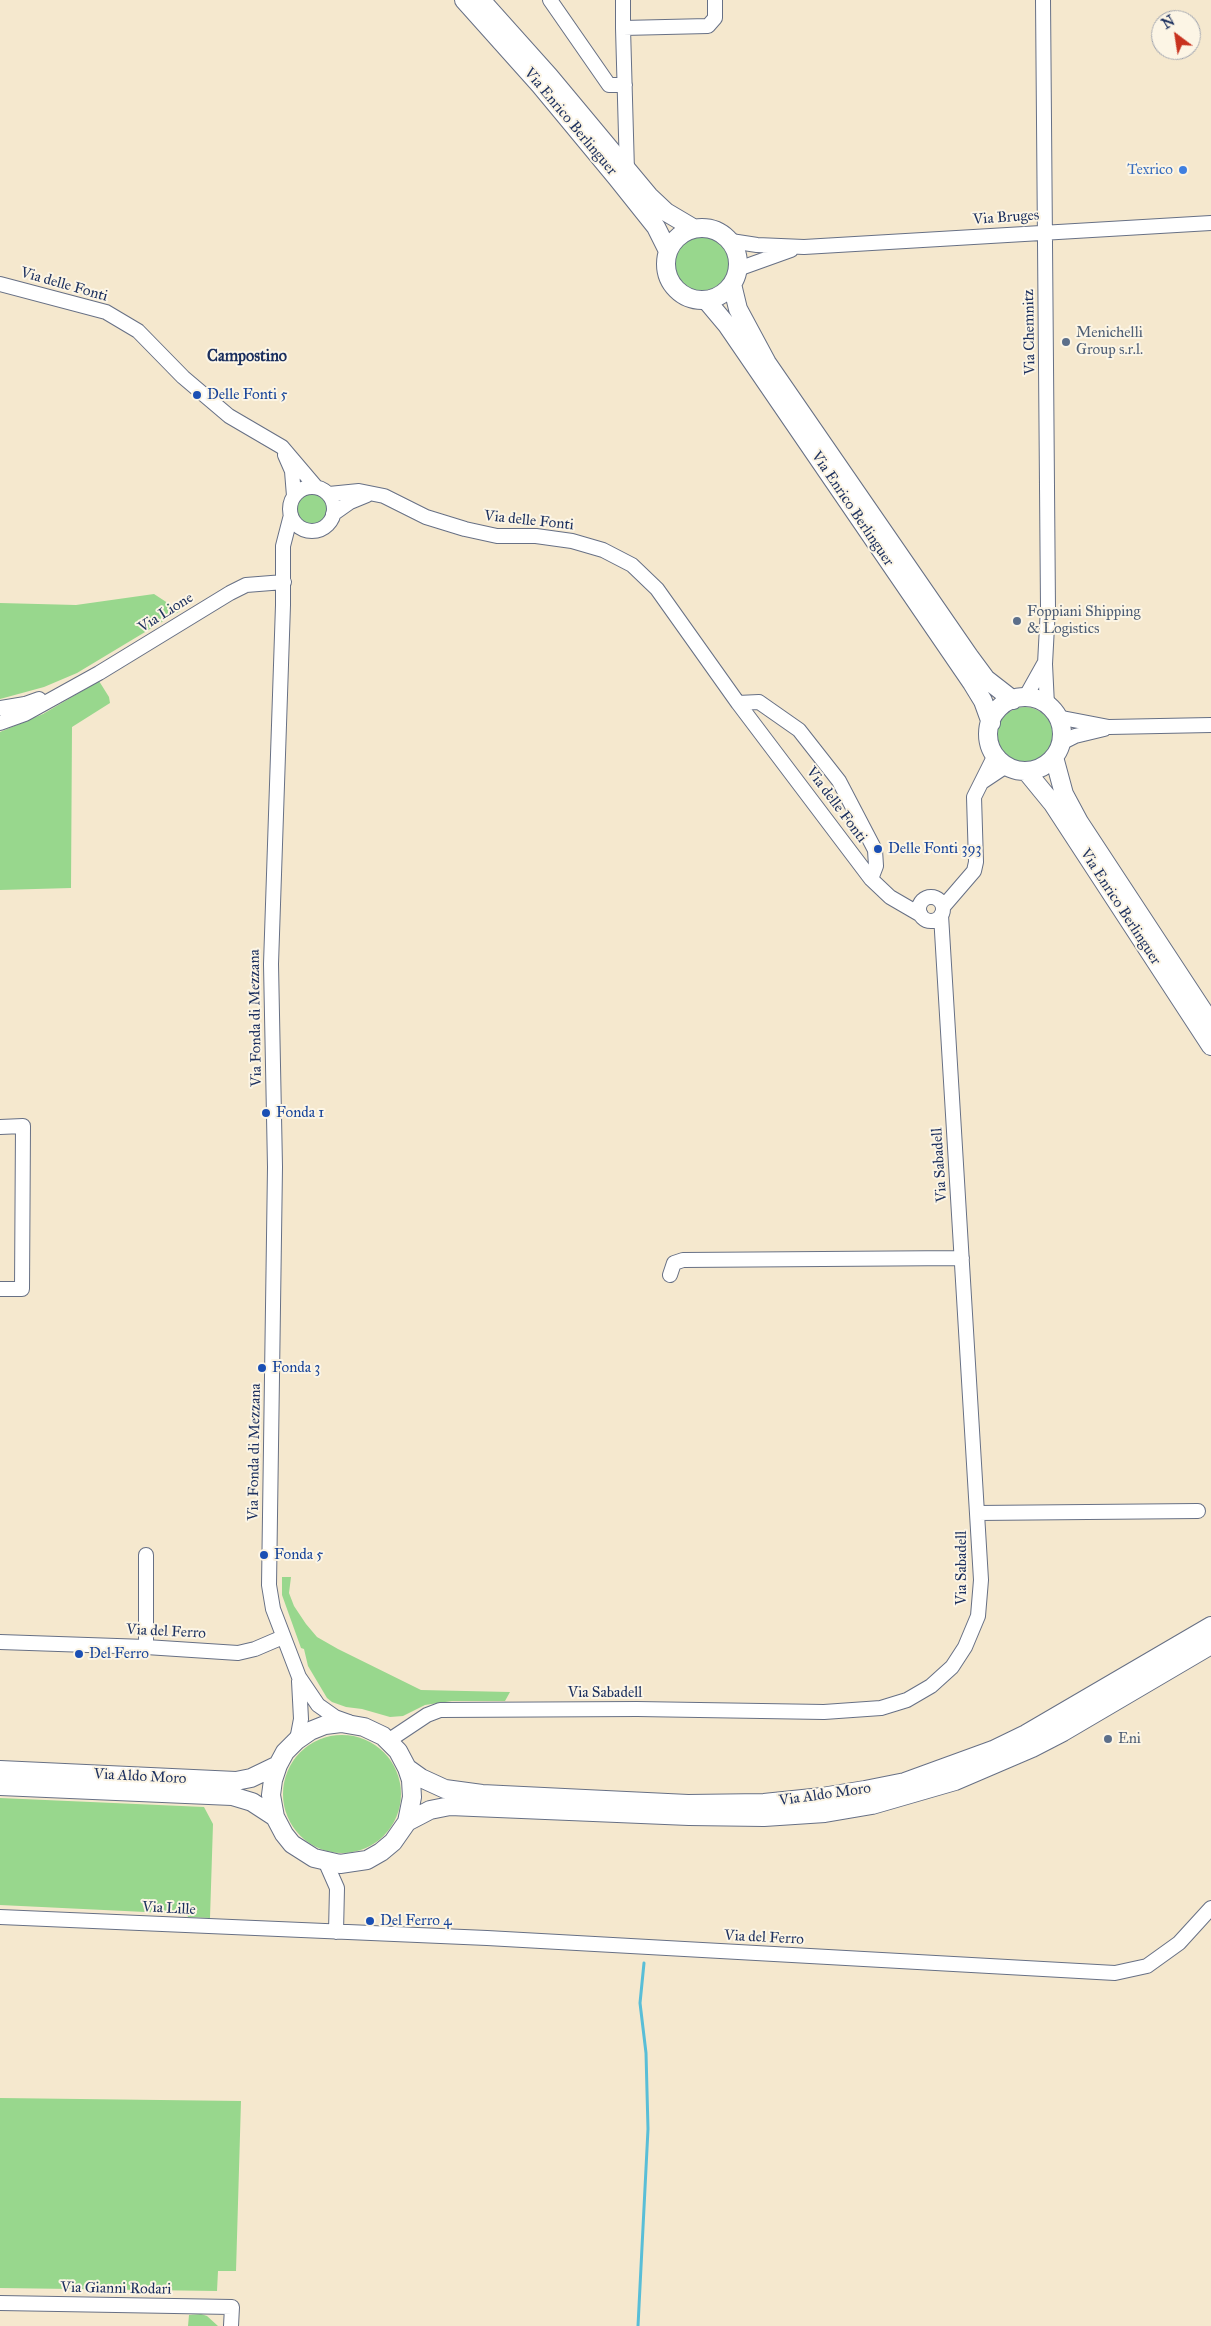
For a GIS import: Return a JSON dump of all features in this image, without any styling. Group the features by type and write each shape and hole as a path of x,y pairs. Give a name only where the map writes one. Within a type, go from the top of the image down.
{"main road":[{"name":"Via Enrico Berlinguer","path":"464,0 540,85 656,226 668,251 666,268 671,284 692,299 706,300 727,325 984,701 991,723 989,739 1000,760"},
{"name":"Via Enrico Berlinguer","path":"481,0 549,76 626,171 659,207 693,228 712,229 731,241 737,256 735,276 738,309 767,363 986,679 1019,699 1037,700 1052,711 1061,726 1058,750 1064,794 1079,822 1211,1022"},
{"path":"668,251 680,234 693,228"},
{"path":"706,300 720,295 735,276"},
{"path":"991,723 1000,708 1019,699"},
{"path":"1000,760 1026,771 1042,767 1058,750"},
{"name":"Via Enrico Berlinguer","path":"1026,771 1053,804 1211,1046"},
{"name":"Via Aldo Moro","path":"407,1768 435,1786 482,1794 688,1804 764,1804 822,1797 905,1782 993,1750 1057,1718 1211,1626"},
{"name":"Via Aldo Moro","path":"407,1822 430,1810 450,1806 688,1816 764,1817 825,1813 872,1804 955,1781 1032,1748 1063,1732 1211,1645"},
{"name":"Via Aldo Moro","path":"341,1724 357,1725 377,1733 388,1741 398,1751 407,1768 412,1789 412,1806 407,1822 393,1842 367,1860 349,1864 326,1863 308,1856 292,1844 275,1817 272,1787 278,1765 285,1752 310,1731 325,1726 341,1724"},
{"name":"Via Aldo Moro","path":"0,1770 236,1781 251,1778 278,1765"},
{"name":"Via Aldo Moro","path":"0,1786 232,1796 252,1802 275,1817"}],"street":[{"path":"550,0 609,85 625,84"},
{"path":"623,0 626,171"},
{"path":"623,28 708,26 715,18 715,0"},
{"name":"Via Chemnitz","path":"1043,0 1048,607 1045,664 1052,711"},
{"name":"Via Bruges","path":"731,241 757,245 804,247 1211,223"},
{"name":"Via Bruges","path":"735,276 804,247"},
{"name":"Via delle Fonti","path":"0,284 106,312 138,331 183,377 229,416 282,447 316,487 329,494 359,491 384,496 426,517 465,529 498,536 536,536 572,541 603,550 632,565 657,589 738,703 872,879 890,897 928,909"},
{"path":"282,447 292,471 294,496 290,508 291,515 298,526 310,530 322,528 331,520 333,514 332,500 329,494"},
{"path":"294,496 303,488 316,487"},
{"path":"333,514 350,502 370,494"},
{"name":"Via Fonda di Mezzana","path":"283,1637 273,1609 269,1585 275,1167 271,964 284,582 283,546 291,515"},
{"path":"283,546 304,529"},
{"name":"Via Lione","path":"0,723 26,714 99,673 246,585 284,582"},
{"name":"Via Chemnitz","path":"1019,699 1045,664"},
{"name":"Via Lione","path":"0,708 25,704 70,688"},
{"name":"Via delle Fonti","path":"738,703 759,702 799,730 839,781 875,850 876,861 872,879"},
{"path":"1052,711 1109,727"},
{"path":"1058,750 1075,736 1109,727 1211,726"},
{"path":"928,909 959,888 971,877 975,868 973,801 981,782 1000,760"},
{"name":"Via Sabadell","path":"388,1741 420,1718 440,1710 637,1709 824,1712 881,1708 907,1700 932,1686 952,1667 965,1647 978,1616 981,1580 941,939 928,909"},
{"path":"0,1126 23,1126 23,1132 22,1289 0,1289"},
{"path":"670,1276 674,1263 683,1260 962,1258"},
{"path":"977,1513 1198,1511"},
{"path":"146,1555 146,1646"},
{"path":"283,1637 299,1677 318,1704 335,1717 357,1725"},
{"name":"Via del Ferro","path":"0,1642 146,1646 238,1653 255,1649 283,1637"},
{"path":"297,1740 301,1719 299,1677"},
{"path":"326,1863 337,1888 336,1932"},
{"path":"337,1888 349,1864"},
{"name":"Via del Ferro","path":"336,1932 487,1938 1115,1974 1147,1966 1179,1943 1211,1908"},
{"name":"Via Lille","path":"0,1917 336,1932"},
{"name":"Via Gianni Rodari","path":"0,2303 232,2307 231,2326"}],"green space":[{"path":"695,235 707,235 721,243 729,257 727,274 721,283 707,291 695,291 685,286 678,279 673,269 673,257 678,247 685,240"},
{"path":"312,494 318,495 326,503 326,515 318,523 312,524 306,523 298,515 297,509 298,503 306,495"},
{"path":"154,594 180,611 77,673 44,687 0,699 0,603 76,605"},
{"path":"99,681 109,697 110,703 72,727 71,888 0,890 0,732 43,714"},
{"path":"1019,707 1031,707 1045,715 1053,729 1051,746 1045,755 1031,763 1019,763 1009,758 1002,751 997,741 997,729 1002,719 1009,712"},
{"path":"282,1577 291,1577 289,1593 294,1606 306,1624 317,1637 338,1649 421,1690 510,1692 505,1701 452,1701 425,1705 403,1716 390,1717 332,1702 327,1698 308,1666 304,1649 301,1648 282,1595"},
{"path":"342,1735 365,1739 384,1752 397,1771 401,1794 397,1817 384,1836 365,1849 342,1853 319,1849 300,1836 287,1817 283,1794 287,1771 300,1752 319,1739"},
{"path":"0,1798 204,1807 213,1824 210,1918 188,1917 187,1914 0,1905"},
{"path":"0,2098 241,2101 236,2271 218,2271 217,2291 0,2288"},
{"path":"201,2314 207,2316 218,2326 188,2326 189,2315"}],"waterway":[{"path":"638,2326 648,2129 646,2053 640,2003 644,1963"}],"place":[{"name":"Texrico","path":"1183,170"},
{"name":"Menichelli Group s.r.l.","path":"1066,342"},
{"name":"Delle Fonti 5","path":"197,395"},
{"name":"Foppiani Shipping & Logistics","path":"1017,621"},
{"name":"Delle Fonti 393","path":"878,849"},
{"name":"Fonda 1","path":"266,1113"},
{"name":"Fonda 3","path":"262,1368"},
{"name":"Fonda 5","path":"264,1555"},
{"name":"Del Ferro","path":"79,1654"},
{"name":"Eni","path":"1108,1739"},
{"name":"Del Ferro 4","path":"370,1921"}],"district":[{"name":"Campostino","path":"247,357"}]}
